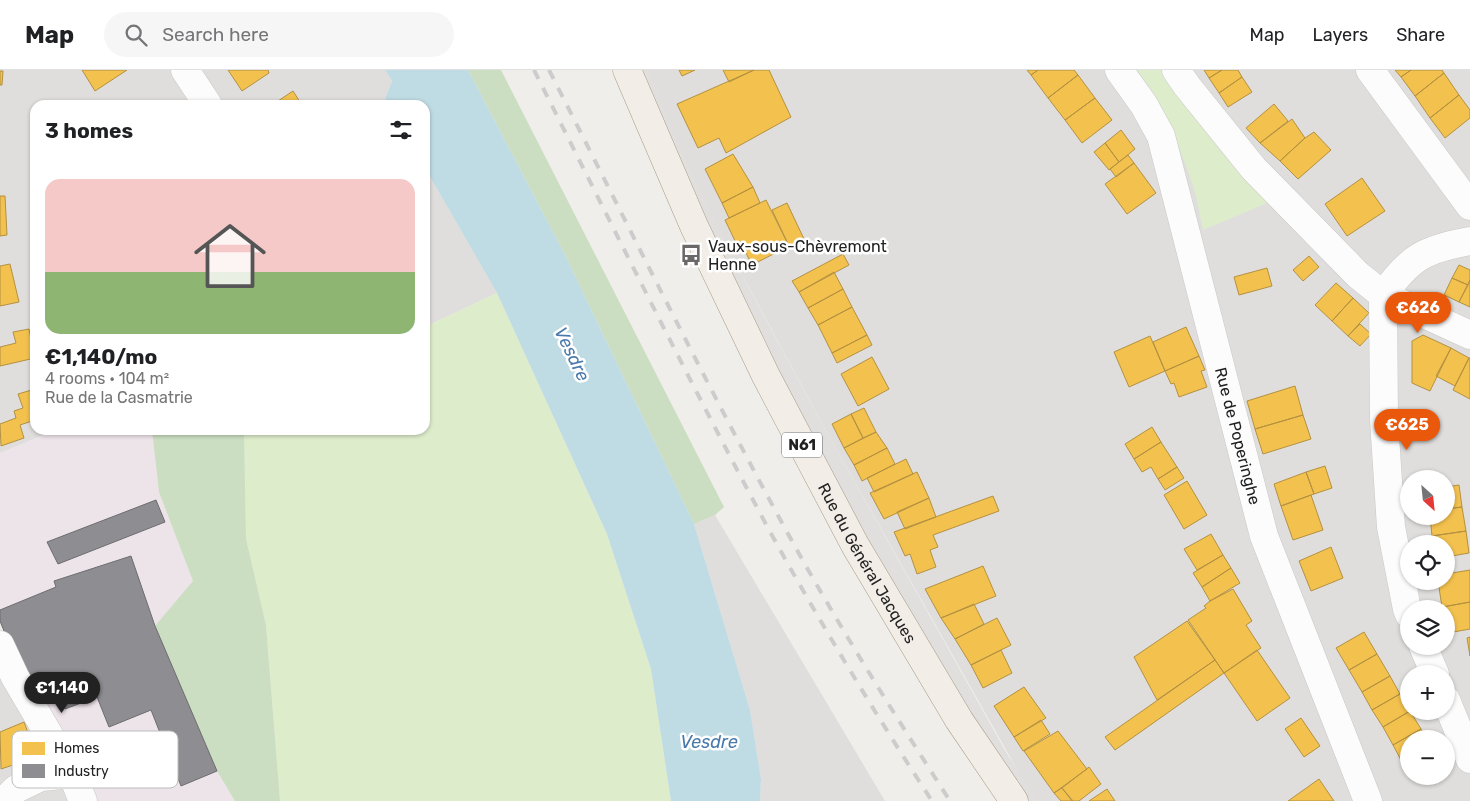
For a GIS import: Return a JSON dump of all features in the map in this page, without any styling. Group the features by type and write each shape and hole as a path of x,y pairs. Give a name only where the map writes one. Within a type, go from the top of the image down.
{"main road":[{"name":"Rue du Général Jacques","path":"627,70 694,226 774,393 855,545 959,720 1014,801"}],"street":[{"path":"185,70 205,100"},
{"name":"Rue de Poperinghe","path":"1119,70 1144,105 1161,136 1264,536 1368,801"},
{"path":"1176,70 1254,169 1358,275 1383,294 1470,335"},
{"path":"1370,70 1470,206"},
{"path":"1405,600 1391,527 1384,420 1383,294 1398,274 1415,259 1446,245 1470,241"},
{"path":"0,645 15,677 47,731"},
{"path":"1454,720 1470,759"},
{"path":"4,801 18,788"},
{"path":"78,788 83,801"}],"shaded area":[{"path":"0,70 385,70 392,81 386,100 30,100 30,435 44,435 0,453"},
{"path":"637,70 649,70 682,155 749,288 821,422 1006,752 1038,801 1025,801 944,675 812,438 748,320"},
{"path":"643,70 1470,70 1470,801 1035,801 825,429 707,209"},
{"path":"430,177 497,293 430,325"},
{"path":"44,435 153,435 159,492 193,581 217,771 235,801 91,801 84,788 178,788 178,731 51,731 30,693 0,623 0,453"},
{"path":"715,515 885,801 760,801 761,779 750,710 694,524"},
{"path":"0,670 34,731 12,731 12,788 67,788 74,801 0,801"}],"green space":[{"path":"468,70 501,70 724,507 715,515 694,524 564,253"},
{"path":"1137,70 1167,70 1272,201 1203,230 1195,192 1178,144 1164,113"},
{"path":"497,293 607,534 651,669 671,801 280,801 266,625 246,539 244,435 430,435 430,325"},
{"path":"153,435 244,435 246,539 266,625 280,801 235,801 217,771 155,626 193,581 159,492"}],"water":[{"name":"Vesdre","path":"385,70 468,70 564,253 694,524 750,710 761,779 760,801 671,801 651,669 607,534 497,293 430,177 430,100 386,100 392,81"}],"building: Homes":[{"path":"82,70 127,70 95,91"},
{"path":"228,70 268,70 269,73 242,91"},
{"path":"679,70 695,70 682,76"},
{"path":"723,70 754,70 729,82"},
{"path":"754,70 769,70 791,117 726,153 719,138 698,148 677,104"},
{"path":"1027,70 1038,70 1031,75"},
{"path":"1038,70 1074,70 1078,75 1048,98 1031,75"},
{"path":"1204,70 1222,70 1209,78"},
{"path":"1222,70 1238,70 1242,77 1219,93 1209,78"},
{"path":"1395,70 1411,70 1401,77"},
{"path":"1411,70 1442,70 1444,73 1415,96 1401,77"},
{"path":"0,71 3,71 2,85 0,85"},
{"path":"1444,73 1459,95 1430,118 1415,96"},
{"path":"1078,75 1095,98 1065,120 1048,98"},
{"path":"1242,77 1252,92 1228,107 1219,93"},
{"path":"293,91 299,100 280,100"},
{"path":"1459,95 1470,110 1470,118 1445,138 1430,118"},
{"path":"1095,98 1112,120 1082,143 1065,120"},
{"path":"1274,104 1288,121 1260,143 1246,128"},
{"path":"1292,119 1305,138 1280,161 1260,143"},
{"path":"1121,130 1135,149 1119,162 1105,143"},
{"path":"1314,132 1331,150 1298,179 1280,161"},
{"path":"1105,143 1119,162 1109,170 1094,152"},
{"path":"733,154 753,187 722,203 705,169"},
{"path":"1128,155 1134,163 1116,177 1110,169"},
{"path":"1134,163 1156,193 1127,214 1105,184"},
{"path":"1362,178 1385,211 1347,236 1325,204"},
{"path":"753,187 760,203 729,218 722,203"},
{"path":"0,196 5,196 7,235 0,236"},
{"path":"766,200 789,246 752,265 740,241 736,243 725,220"},
{"path":"787,203 804,239 789,246 772,210"},
{"path":"843,254 849,265 799,292 792,281"},
{"path":"1309,256 1319,267 1303,281 1293,270"},
{"path":"10,264 19,302 0,306 0,266"},
{"path":"1459,265 1470,270 1468,285 1452,278"},
{"path":"1267,268 1272,286 1239,295 1234,277"},
{"path":"834,272 843,289 808,308 799,292"},
{"path":"1452,278 1468,285 1459,302 1444,295"},
{"path":"1470,280 1470,307 1459,302"},
{"path":"1336,283 1353,298 1332,321 1315,305"},
{"path":"843,289 852,307 818,325 808,308"},
{"path":"1353,298 1369,313 1348,336 1332,321"},
{"path":"852,307 867,335 832,353 818,325"},
{"path":"1360,324 1371,334 1360,346 1348,336"},
{"path":"1186,327 1199,356 1165,371 1153,342"},
{"path":"29,329 30,359 0,366 0,347 16,343 13,332"},
{"path":"867,335 872,345 837,363 832,353"},
{"path":"1423,335 1451,348 1430,391 1412,383 1412,341"},
{"path":"1150,336 1165,371 1129,387 1114,352"},
{"path":"1451,348 1469,358 1455,386 1436,376"},
{"path":"1199,356 1205,370 1201,371 1207,387 1179,397 1174,383 1171,384 1165,371"},
{"path":"872,357 889,389 858,406 841,374"},
{"path":"1470,358 1470,399 1453,390"},
{"path":"1295,386 1303,415 1255,429 1247,401"},
{"path":"30,390 30,422 20,425 24,438 1,446 0,424 16,418 14,411 23,408 18,394"},
{"path":"864,408 876,432 863,438 851,414"},
{"path":"851,414 863,438 844,448 832,424"},
{"path":"1303,415 1311,439 1263,454 1255,429"},
{"path":"1152,427 1161,442 1134,459 1125,444"},
{"path":"876,432 887,448 854,465 844,448"},
{"path":"1161,442 1177,467 1158,479 1151,467 1142,472 1134,459"},
{"path":"887,448 895,464 862,481 854,465"},
{"path":"906,459 913,474 874,492 867,478"},
{"path":"1325,466 1332,488 1314,494 1306,472"},
{"path":"1177,467 1184,478 1165,490 1158,479"},
{"path":"917,472 929,498 884,519 870,493"},
{"path":"1306,472 1314,494 1281,506 1274,484"},
{"path":"1187,481 1207,515 1184,529 1164,495"},
{"path":"1459,485 1462,507 1455,508 1455,486"},
{"path":"1311,495 1323,530 1293,540 1281,506"},
{"path":"993,496 999,511 933,535 938,547 930,550 936,567 917,574 910,554 905,556 894,532"},
{"path":"929,498 936,517 905,529 897,512"},
{"path":"1462,507 1466,531 1432,535 1431,525 1455,525 1455,508"},
{"path":"1466,531 1469,553 1455,555 1455,535 1439,535"},
{"path":"1211,534 1223,555 1197,570 1184,549"},
{"path":"1331,547 1343,578 1311,591 1299,561"},
{"path":"1223,555 1231,568 1202,587 1193,573"},
{"path":"983,566 996,596 941,618 925,589"},
{"path":"1231,568 1240,583 1210,601 1202,587"},
{"path":"1470,570 1470,602 1455,605 1455,600 1441,600 1439,590 1455,590 1455,572"},
{"path":"1233,589 1252,621 1246,625 1261,648 1224,673 1188,620 1206,608 1204,606 1210,601"},
{"path":"1470,602 1470,629 1455,632 1455,605"},
{"path":"974,604 984,624 955,639 941,618"},
{"path":"997,618 1011,645 971,665 955,639"},
{"path":"1187,621 1215,660 1157,700 1134,657"},
{"path":"1364,632 1377,654 1349,670 1336,648"},
{"path":"1470,637 1470,656 1467,638"},
{"path":"1001,650 1012,673 983,688 971,665"},
{"path":"1257,650 1290,698 1257,721 1224,673"},
{"path":"1377,654 1390,676 1362,692 1349,670"},
{"path":"1215,660 1224,673 1115,750 1105,737"},
{"path":"1390,676 1400,694 1372,710 1362,692"},
{"path":"1024,687 1046,718 1014,737 994,706"},
{"path":"1400,694 1400,717 1383,727 1372,710"},
{"path":"1400,717 1400,720 1416,720 1421,729 1400,730 1400,741 1393,745 1383,727"},
{"path":"1301,718 1320,746 1304,757 1285,729"},
{"path":"1041,720 1050,734 1023,751 1014,737"},
{"path":"24,722 27,731 12,731 12,765 1,769 0,732"},
{"path":"1058,731 1087,769 1054,793 1024,751"},
{"path":"1400,741 1400,758 1393,745"},
{"path":"1089,767 1101,784 1079,801 1073,801 1062,788"},
{"path":"1319,779 1334,801 1288,801"},
{"path":"1062,788 1072,801 1061,801 1054,793"},
{"path":"1107,789 1115,801 1089,801"}],"building: Industry":[{"path":"156,500 165,522 58,564 47,542"},
{"path":"131,556 155,626 217,771 181,786 178,778 178,731 159,731 151,710 109,727 97,697 65,709 51,674 26,685 0,621 0,610 56,587 54,581"}],"railway":[{"path":"534,70 768,528 847,666 932,801"},
{"path":"549,70 692,353 781,521 863,662 950,801"}],"place":[{"name":"Vaux-sous-Chèvremont Henne","path":"691,255"}]}
